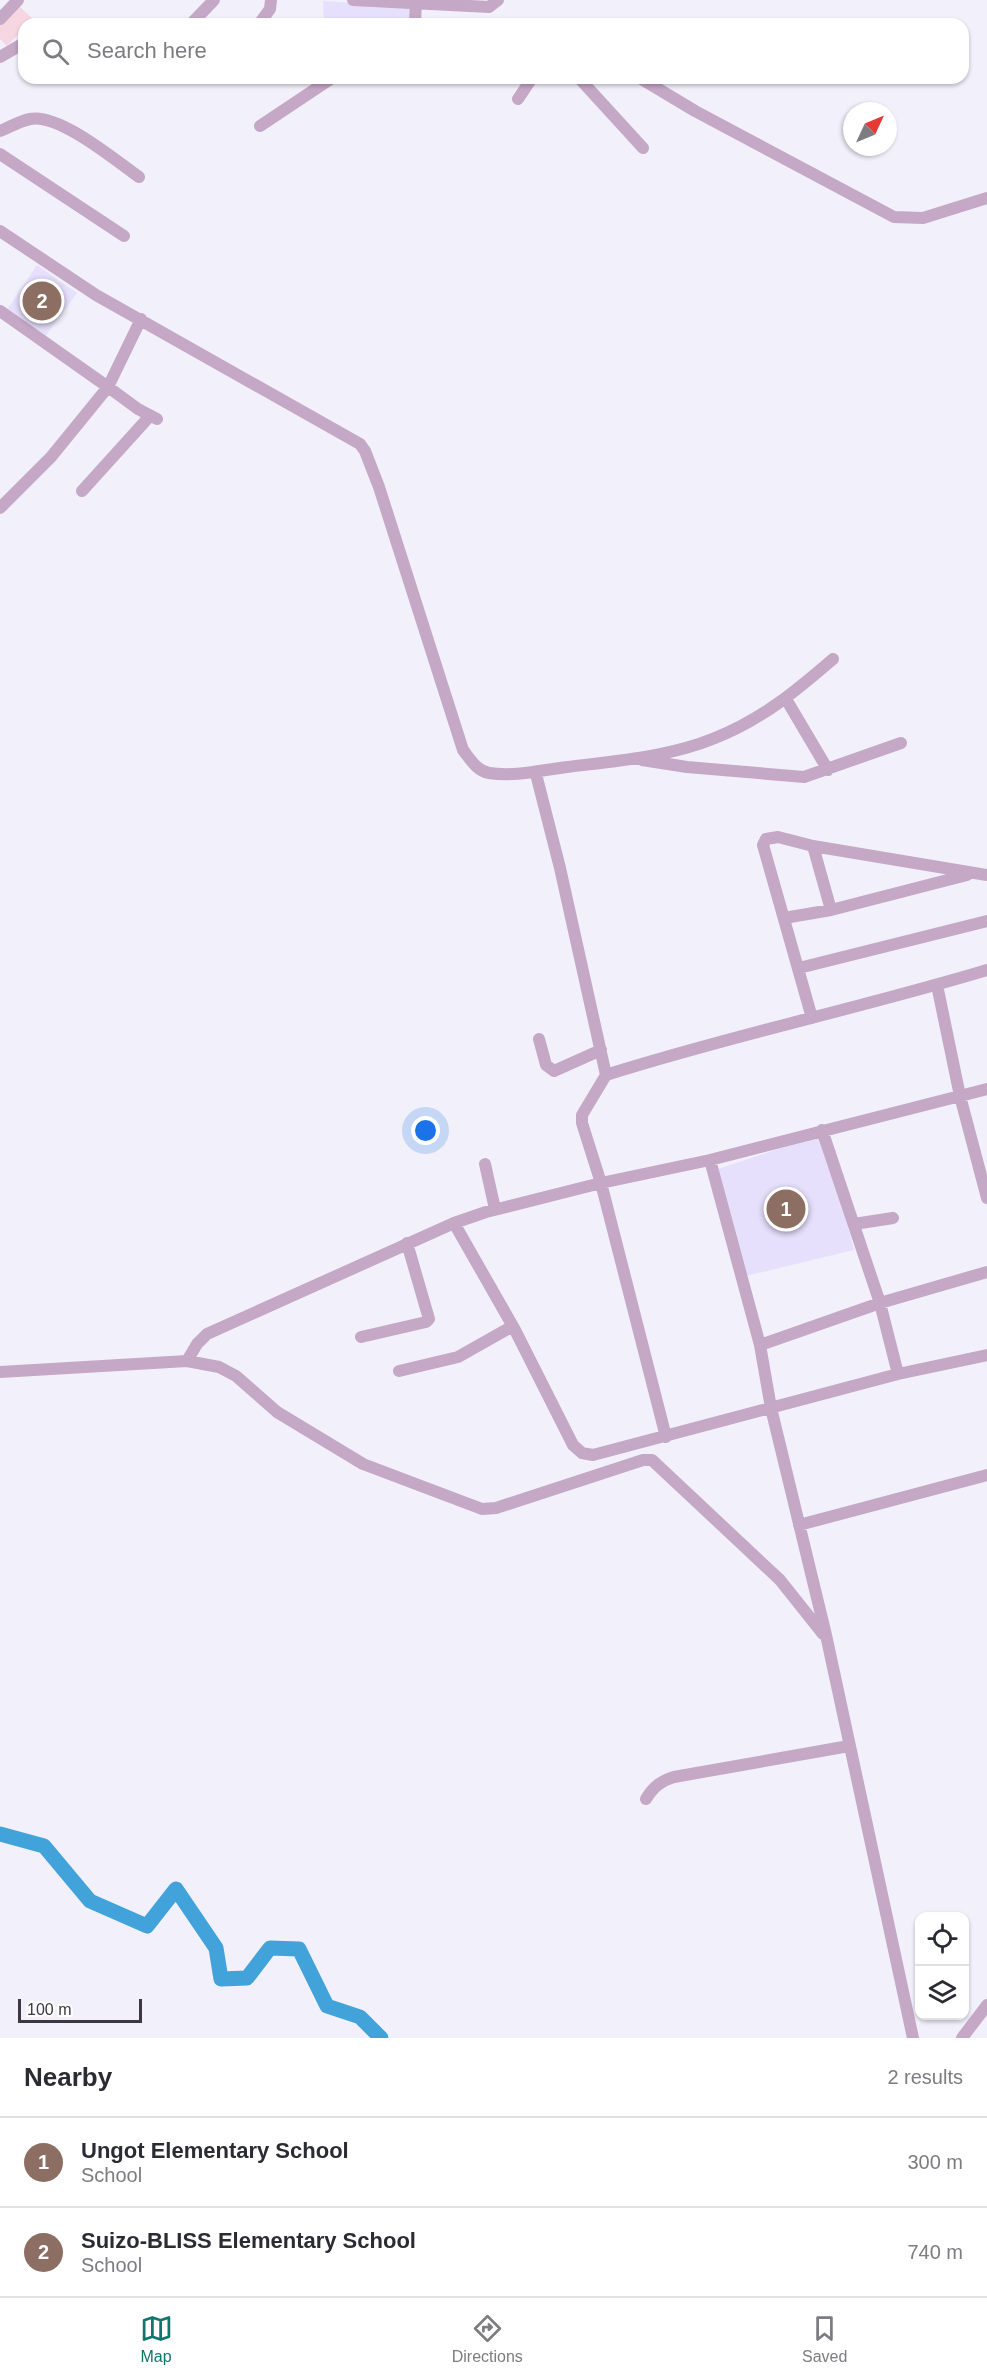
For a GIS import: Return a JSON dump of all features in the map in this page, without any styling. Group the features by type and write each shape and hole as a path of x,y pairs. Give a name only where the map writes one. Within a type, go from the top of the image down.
{"street":[{"path":"0,19 18,0"},
{"path":"197,18 214,0"},
{"path":"263,18 270,9 271,0"},
{"path":"354,0 489,7 496,1"},
{"path":"415,18 416,2"},
{"path":"0,57 18,46"},
{"path":"260,126 323,84"},
{"path":"518,99 528,84"},
{"path":"584,84 643,148"},
{"path":"650,84 695,111 894,217 923,218 987,198"},
{"path":"0,130 30,119 45,118 62,124 139,177"},
{"path":"0,154 124,236"},
{"path":"0,231 81,286 360,444 379,487 463,750 475,766 488,773 536,774 557,768 632,759 714,739 786,699 833,659"},
{"path":"3,318 153,418 82,491"},
{"path":"0,508 51,457 108,387 141,319"},
{"path":"786,699 828,770"},
{"path":"632,759 687,767 804,777 901,743"},
{"path":"685,747 687,767"},
{"path":"536,774 560,868 606,1075"},
{"path":"812,1018 763,844 766,839 770,837 987,875"},
{"path":"813,846 831,910"},
{"path":"784,918 831,910 973,873"},
{"path":"799,968 987,921"},
{"path":"666,1437 601,1183 582,1123 582,1115 606,1075 687,1050 987,970"},
{"path":"937,985 960,1096 987,1198"},
{"path":"539,1039 546,1065 554,1071 601,1050"},
{"path":"187,1361 197,1344 207,1334 454,1223 495,1209 601,1183 711,1160 987,1089"},
{"path":"822,1130 880,1303 898,1374"},
{"path":"711,1160 760,1345 771,1408 826,1635 913,2038"},
{"path":"484,1164 495,1209"},
{"path":"854,1224 893,1218"},
{"path":"454,1223 513,1326 573,1445 582,1454 593,1455 898,1374 987,1355"},
{"path":"361,1337 426,1322 429,1319 408,1243"},
{"path":"760,1345 880,1303 987,1272"},
{"path":"399,1371 458,1357 513,1326"},
{"path":"0,1372 187,1361 219,1367 231,1373 277,1412 363,1464 482,1509 496,1508 643,1460 652,1460 780,1580 817,1629 826,1635"},
{"path":"799,1525 987,1475"},
{"path":"646,1799 654,1787 663,1780 849,1746"},
{"path":"962,2038 987,2005"}],"shaded area":[{"path":"323,1 412,7 411,18 324,18"},
{"path":"19,6 32,18 18,18 18,34 7,46 0,39 0,25"},
{"path":"37,265 77,293 44,338 7,310"},
{"path":"823,1134 854,1250 746,1276 718,1169"}],"waterway":[{"path":"0,1834 44,1846 90,1901 147,1926 176,1889 216,1948 221,1979 247,1978 270,1948 299,1949 327,2006 360,2017 381,2038"}],"place":[{"name":"Suizo-BLISS Elementary School","path":"42,301"},
{"name":"Ungot Elementary School","path":"786,1209"}]}
